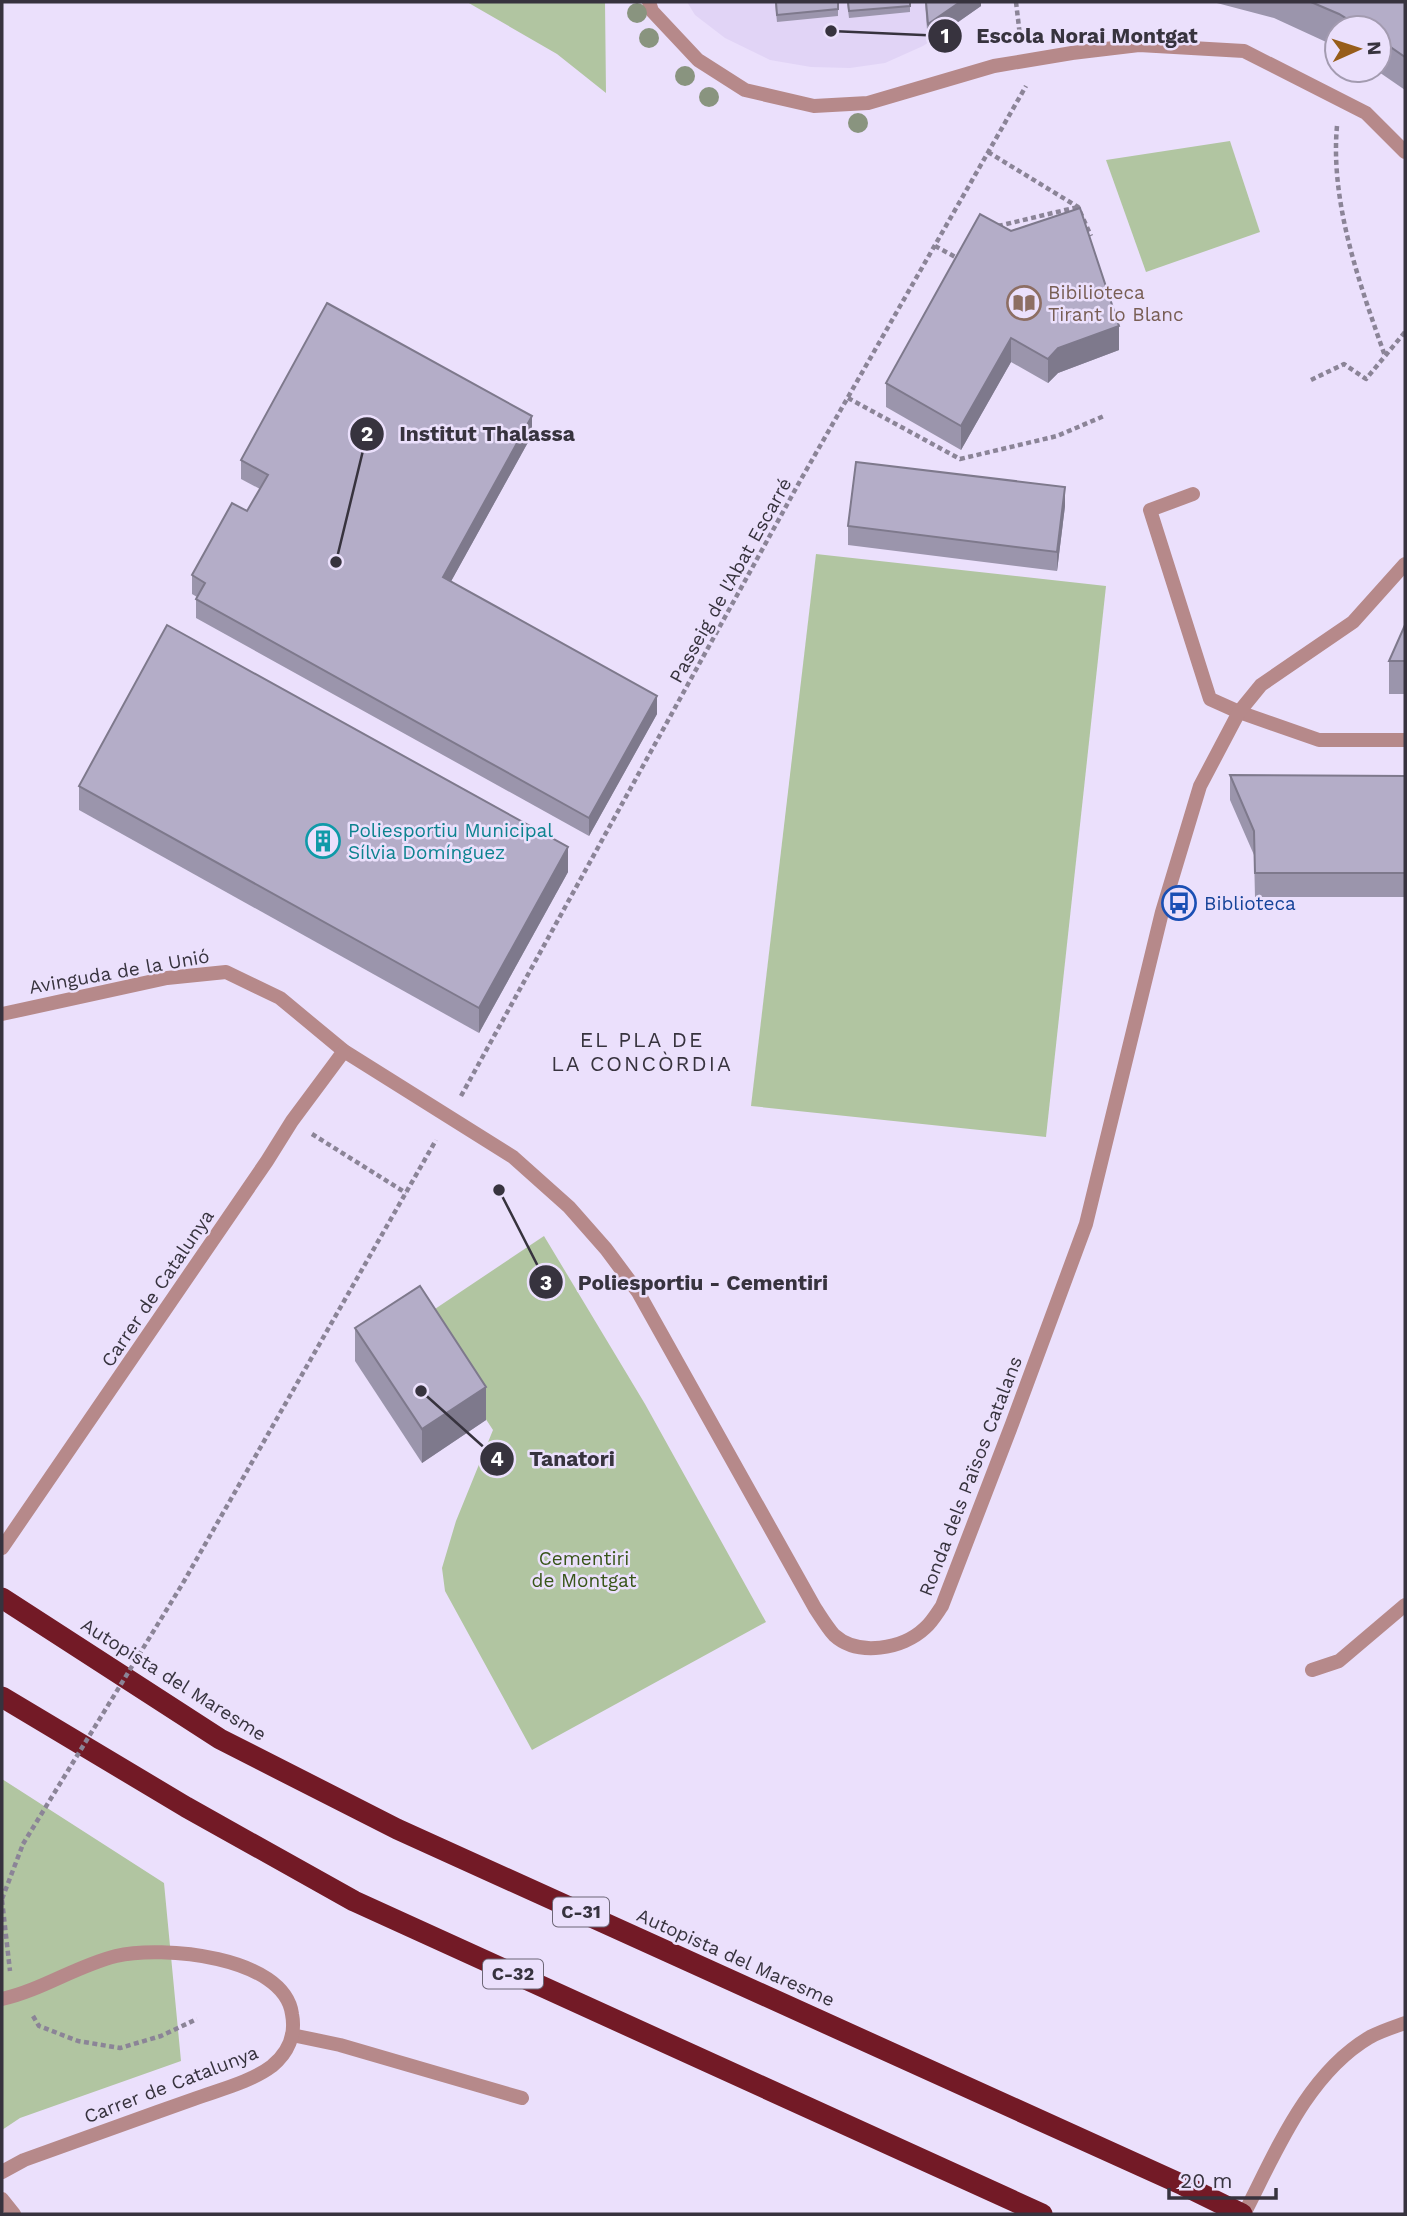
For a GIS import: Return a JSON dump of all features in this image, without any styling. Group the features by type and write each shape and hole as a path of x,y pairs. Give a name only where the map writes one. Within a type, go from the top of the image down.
{"highway":[{"name":"Autopista del Maresme","path":"2,1598 220,1739 397,1829 1243,2214"},
{"name":"C-32","path":"2,1697 186,1807 354,1901 1042,2214"}],"street":[{"path":"649,2 652,11 698,60 745,90 814,106 868,103 994,66 1072,53 1139,45 1244,51 1366,113 1405,152"},
{"path":"1194,494 1150,510 1210,698 1239,712 1319,740 1405,740"},
{"name":"Ronda dels Països Catalans","path":"344,1051 513,1157 569,1207 638,1292 815,1608 836,1636 860,1647 886,1648 908,1641 926,1628 942,1606 1086,1224 1168,889 1200,786 1239,712 1261,685 1353,622 1405,565"},
{"path":"1172,580 1187,575"},
{"name":"Avinguda de la Unió","path":"2,1014 167,978 226,972 280,998 344,1051"},
{"name":"Carrer de Catalunya","path":"2,1548 292,1121 344,1051"},
{"path":"1312,1670 1339,1661 1405,1605"},
{"path":"2,1999 22,1994 117,1955 149,1951 194,1955 241,1965 272,1981 287,1996 292,2014 292,2035 340,2045 522,2098"},
{"path":"1243,2214 1293,2120 1315,2088 1342,2057 1371,2036 1405,2023"},
{"name":"Carrer de Catalunya","path":"2,2172 24,2160 250,2077 270,2067 285,2053 292,2035"},
{"path":"2,2199 14,2214"}],"path":[{"path":"1016,2 1021,44"},
{"name":"Passeig de l'Abat Escarré","path":"459,1100 848,398 1031,76"},
{"path":"1340,99 1335,151 1342,206 1357,275 1385,356"},
{"path":"988,152 1078,207 1091,236"},
{"path":"989,229 1078,207"},
{"path":"935,246 961,260 966,250"},
{"path":"1311,380 1344,364 1366,379 1405,332"},
{"path":"848,398 960,459 1057,436 1104,416"},
{"path":"292,1121 406,1193"},
{"path":"10,1972 2,1899 23,1844 183,1583 436,1140"},
{"path":"33,2015 39,2026 78,2041 120,2048 161,2036 197,2019"}],"shaded area":[{"path":"687,2 983,2 958,23 923,46 885,63 850,68 811,67 770,60 725,38 695,15"}],"green space":[{"path":"467,2 605,2 606,93 557,54"},
{"path":"1230,141 1260,232 1146,272 1106,160"},
{"path":"816,554 1106,586 1046,1137 751,1106"},
{"name":"Cementiri de Montgat","path":"544,1236 645,1404 766,1622 532,1750 445,1591 442,1568 456,1521 493,1430 420,1319"},
{"path":"2,1779 164,1883 181,2061 20,2118 2,2130"}],"building":[{"path":"776,2 838,2 838,9 777,15"},
{"path":"848,2 910,2 910,6 849,11"},
{"path":"926,2 960,2 928,24"},
{"path":"1311,2 1405,2 1405,57 1393,49 1393,14 1339,14"},
{"name":"Bibilioteca Tirant lo Blanc","path":"1080,208 1119,326 1058,348 1048,359 1011,338 961,426 886,383 980,214 1011,231"},
{"path":"327,303 532,416 443,577 657,696 589,818 196,599 205,583 192,575 232,503 247,511 268,475 241,460"},
{"path":"856,462 1065,487 1057,552 848,526"},
{"name":"Poliesportiu Municipal Sílvia Domínguez","path":"167,625 568,847 479,1008 79,786"},
{"path":"1405,625 1405,661 1389,661"},
{"path":"1230,775 1405,776 1405,873 1255,873 1254,831"},
{"path":"420,1286 486,1387 422,1429 355,1328"}],"place":[{"name":"Escola Norai Montgat","path":"831,31"},
{"name":"Bibilioteca Tirant lo Blanc","path":"1024,303"},
{"name":"Institut Thalassa","path":"336,562"},
{"name":"Poliesportiu Municipal Sílvia Domínguez","path":"323,841"},
{"name":"Biblioteca","path":"1179,903"},
{"name":"Poliesportiu - Cementiri","path":"499,1190"},
{"name":"Tanatori","path":"421,1391"}],"district":[{"name":"EL PLA DE LA CONCÒRDIA","path":"642,1052"}]}
